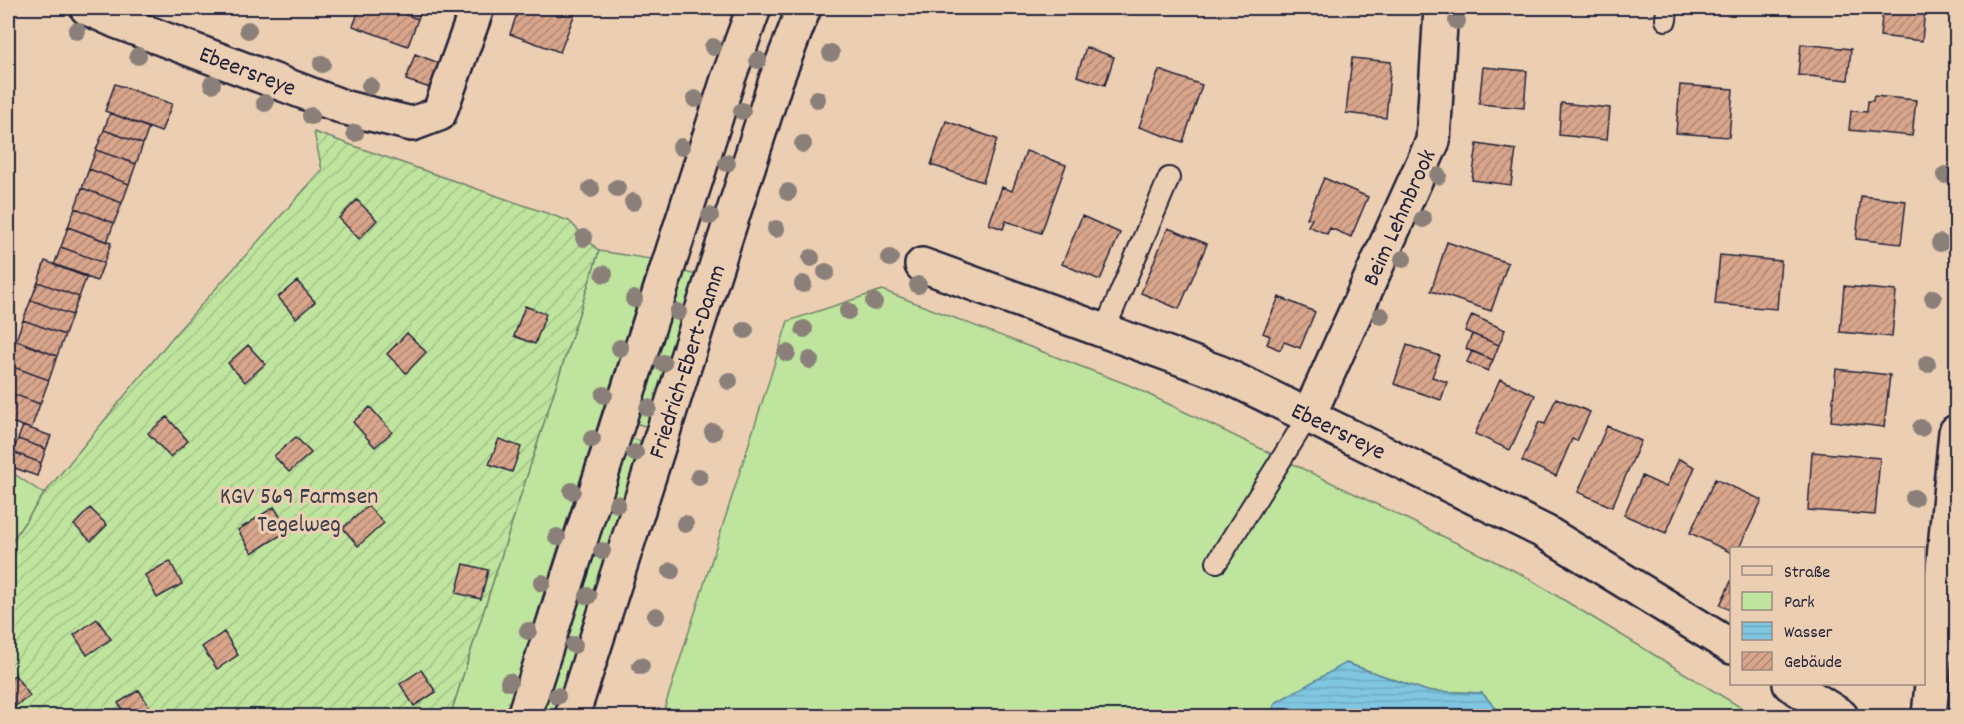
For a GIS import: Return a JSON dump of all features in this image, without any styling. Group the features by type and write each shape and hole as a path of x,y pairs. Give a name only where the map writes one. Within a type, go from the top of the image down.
{"street":[{"name":"Ebeersreye","path":"87,8 346,108 412,124 439,114 477,8"},
{"name":"Friedrich-Ebert-Damm","path":"524,717 729,76 754,8"},
{"name":"Friedrich-Ebert-Damm","path":"572,717 776,81 804,8"},
{"name":"Beim Lehmbrook","path":"1309,415 1433,141 1441,8"},
{"name":"Ebeersreye","path":"922,265 1221,373 1545,532 1730,646"},
{"path":"1929,717 1956,432"},
{"path":"1792,685 1841,717"}],"lane":[{"path":"1104,331 1170,178"},
{"path":"1217,562 1309,415"}],"green space":[{"name":"KGV 569 Farmsen Tegelweg","path":"314,132 569,221 599,251 450,716 8,716 8,547 44,494 176,333 322,170"},
{"path":"599,251 651,259 544,592 507,716 450,716"},
{"path":"683,271 695,275 648,427 635,423"},
{"path":"882,290 1129,385 1521,574 1755,716 1503,716 1482,693 1427,691 1347,663 1275,703 1271,716 662,716 788,321"},
{"path":"631,438 644,442 556,716 542,716"},
{"path":"8,470 44,494 8,547"}],"water":[{"path":"1346,663 1427,691 1482,693 1503,716 1271,716 1275,703"}],"building":[{"path":"360,8 387,8 418,19 408,46 353,26"},
{"path":"387,8 422,8 418,19"},
{"path":"519,8 577,8 560,52 510,34"},
{"path":"1494,8 1531,8 1531,11"},
{"path":"1883,8 1925,8 1922,41 1880,36"},
{"path":"1801,44 1851,49 1848,80 1798,75"},
{"path":"1086,47 1114,57 1105,85 1077,76"},
{"path":"415,54 439,63 430,88 406,80"},
{"path":"1352,58 1391,62 1386,118 1346,113"},
{"path":"1483,67 1527,71 1524,108 1479,104"},
{"path":"1159,70 1202,85 1183,142 1139,127"},
{"path":"115,84 172,104 161,132 105,111"},
{"path":"1680,85 1733,89 1729,137 1676,133"},
{"path":"1874,96 1916,100 1912,136 1849,130 1851,111 1867,112 1868,101 1873,101"},
{"path":"1561,103 1610,108 1607,140 1559,135"},
{"path":"110,113 149,128 143,144 104,130"},
{"path":"946,121 997,139 983,182 931,165"},
{"path":"104,130 143,144 136,164 96,150"},
{"path":"1477,144 1516,150 1511,185 1472,180"},
{"path":"96,150 136,164 129,184 89,169"},
{"path":"1026,151 1066,165 1041,233 1006,221 1003,229 989,224 1002,187 1012,191"},
{"path":"89,169 129,184 122,203 82,188"},
{"path":"1324,178 1368,197 1351,237 1330,228 1327,234 1308,226 1312,219 1307,218"},
{"path":"82,188 122,203 114,223 75,208"},
{"path":"1861,196 1906,201 1901,244 1856,239"},
{"path":"357,200 377,220 359,239 339,218"},
{"path":"75,208 114,223 107,242 68,227"},
{"path":"1082,216 1120,233 1100,280 1062,264"},
{"path":"68,227 111,243 104,263 61,247"},
{"path":"1168,228 1207,244 1179,309 1141,293"},
{"path":"1447,242 1508,263 1491,311 1431,291"},
{"path":"61,247 104,263 97,281 54,265"},
{"path":"1720,255 1781,261 1777,309 1715,304"},
{"path":"45,261 87,276 79,297 38,282"},
{"path":"297,281 315,302 296,318 278,297"},
{"path":"38,282 79,297 72,315 31,300"},
{"path":"1844,286 1896,291 1892,337 1840,332"},
{"path":"1279,297 1315,312 1300,348 1284,342 1280,350 1267,344 1270,336 1263,333"},
{"path":"31,300 72,315 65,335 23,320"},
{"path":"525,306 546,314 535,344 514,336"},
{"path":"1472,315 1505,330 1499,345 1465,331"},
{"path":"23,320 65,335 57,356 16,340"},
{"path":"407,333 426,352 406,373 387,354"},
{"path":"1472,334 1499,345 1493,360 1466,349"},
{"path":"9,338 57,356 49,380 8,365"},
{"path":"248,345 265,364 245,382 228,363"},
{"path":"1407,345 1440,356 1432,377 1447,382 1441,400 1394,384"},
{"path":"1472,351 1493,360 1488,371 1467,362"},
{"path":"8,365 49,380 40,404 8,392"},
{"path":"1836,369 1890,375 1884,427 1831,421"},
{"path":"1500,379 1535,395 1510,450 1475,434"},
{"path":"8,392 40,404 31,429 8,421"},
{"path":"1556,398 1590,412 1577,441 1572,439 1556,476 1522,461 1539,422 1545,424"},
{"path":"370,407 392,432 375,447 353,422"},
{"path":"167,417 188,441 170,457 148,433"},
{"path":"23,426 51,436 46,449 18,439"},
{"path":"1607,426 1641,441 1612,507 1578,492"},
{"path":"296,437 311,453 289,472 274,456"},
{"path":"18,439 46,449 41,463 13,452"},
{"path":"499,439 521,447 512,472 489,464"},
{"path":"13,452 41,463 37,476 9,466"},
{"path":"1812,452 1880,458 1875,515 1808,510"},
{"path":"1679,459 1695,467 1666,533 1624,515 1642,476 1666,487"},
{"path":"1715,479 1762,500 1739,547 1730,547 1730,552 1690,533"},
{"path":"368,506 384,523 358,546 343,528"},
{"path":"274,507 289,530 252,553 238,530"},
{"path":"90,508 107,525 91,541 74,525"},
{"path":"170,561 182,584 157,598 145,575"},
{"path":"464,564 488,570 481,599 456,593"},
{"path":"1730,583 1730,610 1720,605"},
{"path":"97,619 111,639 87,655 74,635"},
{"path":"224,632 238,655 217,669 202,647"},
{"path":"421,670 436,692 414,706 400,684"},
{"path":"15,675 30,696 8,711 8,680"},
{"path":"139,690 152,711 144,716 127,716 118,703"}]}
